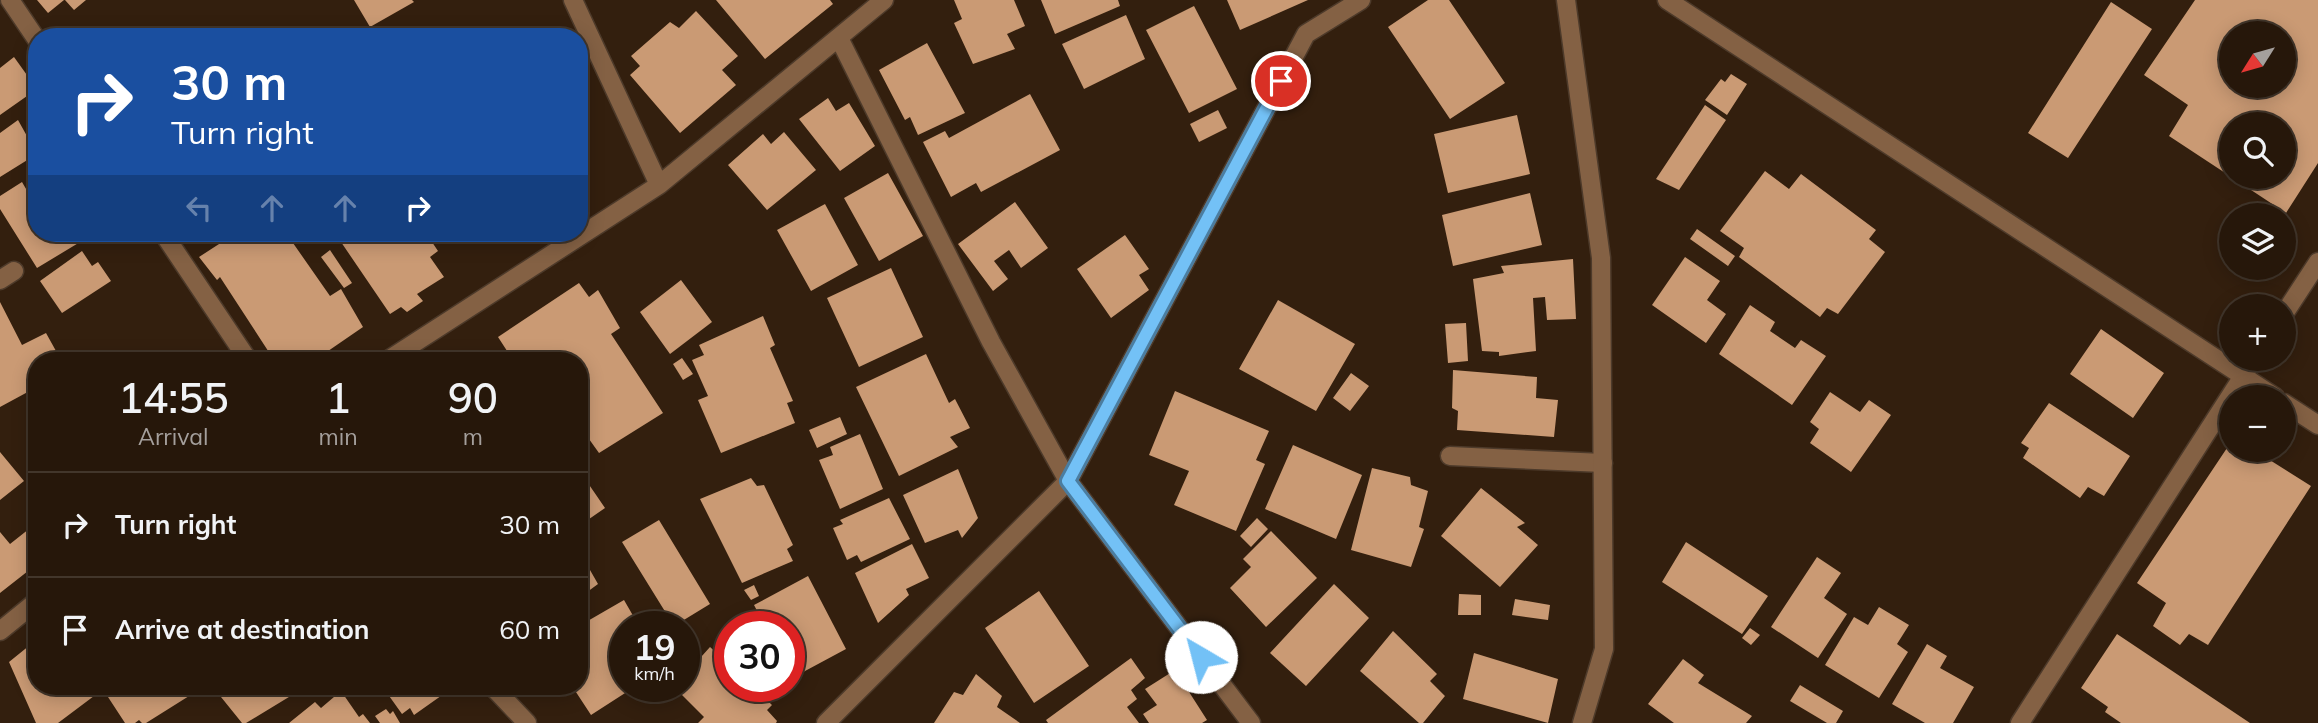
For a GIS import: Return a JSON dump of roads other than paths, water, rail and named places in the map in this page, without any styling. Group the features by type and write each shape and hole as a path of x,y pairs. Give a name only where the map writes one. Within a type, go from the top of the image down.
{"street":[{"path":"10,0 29,28"},
{"path":"573,0 586,28"},
{"path":"588,231 660,185 884,0"},
{"path":"826,723 1068,481 1306,34 1361,0"},
{"path":"1566,0 1601,258 1604,649 1582,723"},
{"path":"1667,0 2256,385"},
{"path":"588,32 660,185"},
{"path":"838,38 991,342 1068,481 1251,723"},
{"path":"169,242 243,352"},
{"path":"400,352 571,242"},
{"path":"2296,296 2318,262"},
{"path":"2020,723 2247,371"},
{"path":"2296,411 2318,425"},
{"path":"1450,456 1603,463"},
{"path":"0,631 28,608"},
{"path":"501,695 527,723"}]}
